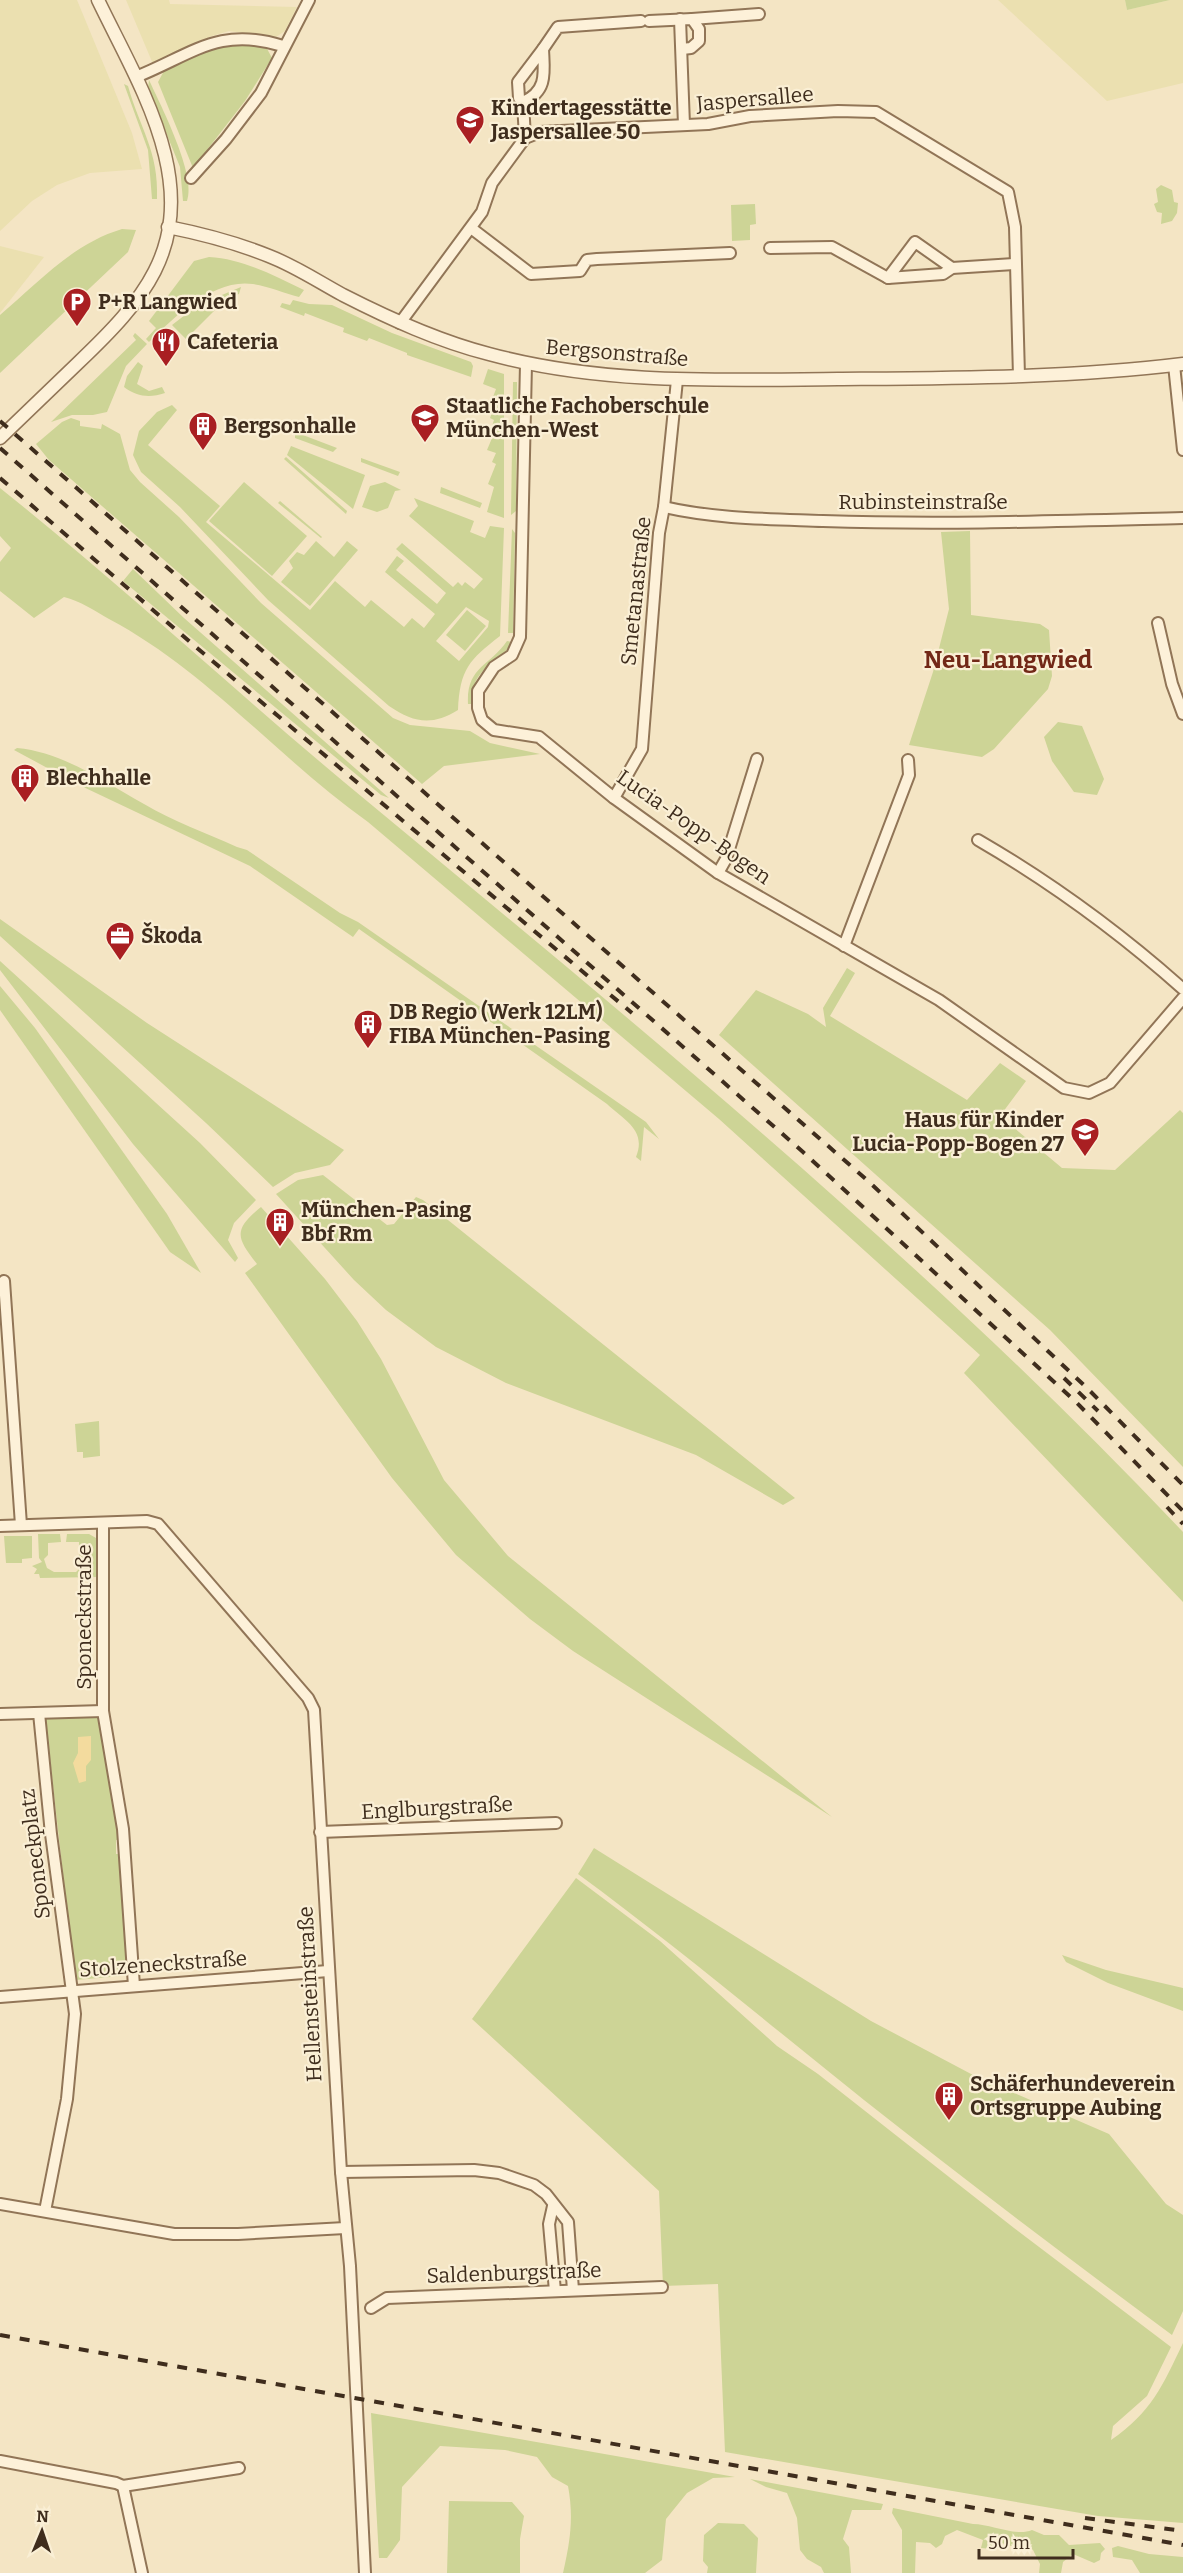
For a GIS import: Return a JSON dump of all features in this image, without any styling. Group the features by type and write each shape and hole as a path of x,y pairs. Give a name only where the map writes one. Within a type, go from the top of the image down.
{"street":[{"path":"0,438 129,313 153,276 163,254 171,190 165,153 135,77 98,0"},
{"path":"191,178 226,139 261,93 283,46 309,0"},
{"path":"400,322 482,212 492,183 525,138 523,102 519,99 518,82 558,27 759,14"},
{"path":"684,124 682,49 686,19"},
{"path":"682,49 691,48 699,41 699,29 686,19"},
{"path":"135,77 219,40 249,38 283,46"},
{"path":"523,102 534,97 544,82 543,49"},
{"name":"Jaspersallee","path":"525,138 540,132 708,124 750,116 838,111 876,112 1008,192 1015,227 1014,264 1019,376"},
{"name":"Bergsonstraße","path":"168,228 225,241 272,257 400,322 469,349 526,364 600,376 677,380 1019,376 1178,365"},
{"path":"471,228 531,273 580,271 587,260 730,253"},
{"path":"888,278 915,242 952,268"},
{"path":"770,249 832,247 888,278 943,274 952,268 1014,264"},
{"name":"Lucia-Popp-Bogen","path":"526,364 520,637 512,655 494,667 478,691 478,708 482,720 494,730 539,737 614,798 718,873 939,1000 1064,1088 1089,1093 1110,1083 1183,998"},
{"path":"1178,365 1183,450"},
{"name":"Smetanastraße","path":"614,798 642,749 659,533 664,507 677,380"},
{"name":"Rubinsteinstraße","path":"664,507 693,513 859,522 966,524 1183,518"},
{"path":"1158,623 1172,684 1183,714"},
{"path":"718,873 726,859 757,759"},
{"path":"844,946 909,775 908,760"},
{"path":"978,840 1038,875 1083,906 1127,940 1183,989"},
{"path":"3,1281 21,1525"},
{"name":"Hellensteinstraße","path":"0,1526 147,1521 158,1524 308,1698 314,1710 341,2172 350,2266 365,2573"},
{"name":"Sponeckstraße","path":"103,1523 103,1711"},
{"path":"0,1714 103,1711 123,1829 134,1986"},
{"name":"Sponeckplatz","path":"39,1713 75,2014 67,2099 45,2211"},
{"name":"Englburgstraße","path":"320,1832 555,1823"},
{"name":"Stolzeneckstraße","path":"0,1996 328,1971"},
{"path":"341,2172 447,2169 499,2173 534,2185 546,2194 553,2206 568,2222 573,2290"},
{"path":"0,2204 174,2234 218,2235 345,2228"},
{"path":"553,2206 549,2224 555,2291"},
{"name":"Saldenburgstraße","path":"371,2307 387,2298 662,2287"},
{"path":"0,2461 123,2486 239,2468"},
{"path":"123,2486 142,2573"}],"shaded area":[{"path":"0,0 77,0 132,133 142,169 90,173 57,185 32,201 0,231"},
{"path":"126,0 169,0 170,4 297,7 285,31 276,37 229,31 212,36 153,64"},
{"path":"998,0 1125,0 1127,10 1170,0 1183,0 1183,83 1107,101"},
{"path":"0,246 44,257 0,313"}],"green space":[{"path":"1125,0 1170,0 1127,10"},
{"path":"225,44 265,45 272,58 245,101 193,168 158,82 165,69"},
{"path":"149,80 183,159 189,190 187,201 183,201 180,167 148,88"},
{"path":"124,84 128,86 152,153 157,182 157,199 152,199 148,150"},
{"path":"1161,185 1172,190 1174,202 1178,203 1177,213 1172,221 1161,224 1162,213 1157,212 1154,204 1158,202 1156,189"},
{"path":"755,204 756,224 750,225 750,240 732,241 731,205"},
{"path":"122,229 136,230 128,252 0,373 0,315 71,254 87,244"},
{"path":"209,257 246,264 304,290 299,297 253,284 224,287 196,301 149,342 146,339 156,328 149,321 194,261"},
{"path":"241,287 239,294 226,299 186,339 172,325 198,305"},
{"path":"293,300 309,304 332,305 392,333 471,362 473,366 471,377 407,355 407,353 369,338 367,341 343,332 344,328 305,313 304,316 280,307 282,303 290,305"},
{"path":"135,333 147,344 126,366 107,412 72,415 51,422 136,340 133,336"},
{"path":"138,362 143,366 137,384 149,391 162,387 165,393 144,396 124,387 127,376"},
{"path":"488,369 504,374 504,518 487,512 494,487 488,484 496,464 492,462 496,453 487,450 495,431 491,429 494,420 490,418 497,399 493,397 496,389 483,384"},
{"path":"513,382 517,382 516,511 511,515"},
{"path":"172,405 177,410 148,445 220,506 206,522 310,610 335,581 365,607 371,600 404,627 412,618 424,628 435,614 385,572 397,556 404,561 396,570 437,604 446,593 396,549 402,543 453,587 458,582 462,586 465,582 474,589 483,579 409,516 418,506 414,498 474,521 470,532 485,538 490,526 504,528 500,636 468,667 461,685 458,710 440,719 431,720 415,719 398,712 268,600 180,507 141,472 133,455 139,431 157,412","holes":["466,607 489,621 488,627 459,661 436,641"]},
{"path":"71,418 80,421 80,426 101,429 102,424 120,434 130,470 140,482 179,517 261,603 393,718 410,725 470,731 490,743 540,754 444,766 422,784 49,460 36,444 62,422"},
{"path":"295,432 337,448 333,452 295,438"},
{"path":"291,446 365,475 353,509 287,455"},
{"path":"286,457 347,511 346,514 284,459"},
{"path":"361,458 400,472 398,476 361,462"},
{"path":"244,482 307,536 272,576 209,521"},
{"path":"385,482 401,490 395,491 388,508 377,512 362,507 370,486"},
{"path":"441,487 482,503 480,508 440,493"},
{"path":"0,488 344,782 668,1052 775,1144 984,1333 1085,1431 1183,1532 1183,1602 964,1373 980,1355 719,1119 368,822 304,771 211,689 178,664 145,640 76,601 64,597 34,618 0,591 0,562 11,548 0,536"},
{"path":"280,501 322,537 278,503"},
{"path":"512,529 515,533 513,633 508,633"},
{"path":"970,531 971,615 1040,624 1049,630 1052,676 1048,689 994,749 982,757 909,745 933,672 949,609 941,532"},
{"path":"316,541 334,557 347,541 358,550 310,606 281,582 293,568 289,561 297,552 304,555"},
{"path":"133,569 184,618 389,798 381,795 123,581"},
{"path":"467,610 486,626 465,651 446,635"},
{"path":"507,641 512,642 506,651 486,668 476,681 471,704 468,704 468,692 475,674"},
{"path":"1058,722 1082,726 1104,779 1097,795 1074,792 1052,761 1044,737"},
{"path":"17,748 51,755 67,762 166,816 247,850 340,913 358,922 646,1122 659,1139 644,1127 641,1161 636,1157 639,1148 638,1140 632,1126 607,1104 359,929 353,937 250,866 77,784 14,750"},
{"path":"0,919 147,1023 344,1150 330,1165 295,1173 273,1187 0,936"},
{"path":"0,961 200,1143 256,1200 234,1223 228,1240 238,1258 235,1262 133,1144 0,970"},
{"path":"847,968 855,973 830,1016 967,1100 1000,1063 1026,1081 1000,1116 1062,1168 1115,1170 1180,1110 1183,1113 1183,1467 1050,1330 719,1035 756,990 808,1014 826,1027 823,1008"},
{"path":"0,986 35,1028 167,1214 201,1273 170,1252 0,1010"},
{"path":"323,1175 387,1225 394,1224 416,1197 423,1200 795,1498 783,1505 696,1455 506,1383 436,1347 386,1310 354,1280 276,1194 298,1180"},
{"path":"261,1207 325,1279 357,1321 381,1359 444,1480 508,1556 832,1817 573,1651 530,1619 456,1555 392,1478 245,1273 257,1264 242,1240 242,1228"},
{"path":"99,1421 100,1456 83,1458 83,1452 77,1452 75,1424"},
{"path":"38,1534 60,1534 61,1542 48,1543 48,1555 44,1559 47,1568 54,1572 76,1572 79,1569 79,1542 66,1542 67,1534 89,1534 96,1538 97,1577 40,1578 39,1574 34,1574 37,1569 32,1566 42,1562 39,1558"},
{"path":"4,1536 32,1536 32,1558 22,1559 22,1563 6,1563"},
{"path":"45,1715 100,1715 119,1840 116,1840 116,1854 120,1854 127,1917 128,1951 122,1976 75,1980"},
{"path":"594,1848 871,2021 973,2075 1109,2134 1166,2204 1183,2215 1183,2311 1172,2335 940,2160 687,1957 578,1874"},
{"path":"576,1878 660,1941 777,2046 818,2074 1014,2228 1171,2347 1147,2396 1113,2426 1111,2440 1146,2409 1162,2385 1183,2343 1183,2523 1098,2516 725,2452 718,2284 663,2286 659,2191 472,2019"},
{"path":"1062,1955 1106,1970 1183,1988 1183,2011 1108,1983 1066,1962"},
{"path":"371,2413 735,2477 713,2478 687,2493 666,2519 662,2560 645,2573 563,2573 570,2530 571,2509 568,2486 552,2477 537,2457 505,2450 440,2446 402,2487 400,2540 387,2558 379,2558"},
{"path":"750,2479 883,2504 881,2510 852,2510 843,2539 849,2547 851,2573 824,2573 821,2567 807,2559 800,2550 797,2518 787,2493 766,2487"},
{"path":"449,2501 512,2502 524,2516 520,2539 520,2573 447,2573"},
{"path":"893,2508 1011,2531 1032,2530 1044,2535 1059,2535 1069,2545 1100,2543 1105,2549 1101,2553 1100,2560 1094,2563 1073,2554 1063,2562 1061,2573 1039,2573 1040,2564 1033,2550 1021,2540 1011,2546 995,2541 992,2549 981,2548 983,2540 957,2530 945,2536 942,2544 936,2548 930,2543 916,2542 915,2573 902,2573 902,2530 892,2513"},
{"path":"718,2523 744,2524 758,2538 756,2573 707,2573 708,2567 703,2561 704,2535"},
{"path":"1118,2546 1149,2554 1183,2557 1183,2573 1140,2573 1132,2560 1113,2557 1112,2548"}],"sand":[{"path":"91,1736 91,1760 86,1766 86,1781 79,1783 73,1763 78,1753 78,1737"}],"railway":[{"path":"0,421 867,1180 1088,1389 1183,1485"},
{"path":"0,448 803,1152 1077,1403 1183,1511"},
{"path":"0,478 197,648 632,1013"},
{"path":"1064,1378 1098,1411"},
{"path":"1167,1507 1183,1524"},
{"path":"0,2335 1183,2545"},
{"path":"1085,2518 1183,2531"}],"place":[{"name":"Kindertagesstätte Jaspersallee 50","path":"470,146"},
{"name":"P+R Langwied","path":"77,328"},
{"name":"Cafeteria","path":"166,368"},
{"name":"Staatliche Fachoberschule München-West","path":"425,444"},
{"name":"Bergsonhalle","path":"203,452"},
{"name":"Blechhalle","path":"25,804"},
{"name":"Škoda","path":"120,962"},
{"name":"DB Regio (Werk 12LM) FIBA München-Pasing","path":"368,1050"},
{"name":"Haus für Kinder Lucia-Popp-Bogen 27","path":"1085,1158"},
{"name":"München-Pasing Bbf Rm","path":"280,1248"},
{"name":"Schäferhundeverein Ortsgruppe Aubing","path":"949,2122"}],"district":[{"name":"Neu-Langwied","path":"1008,660"}]}
